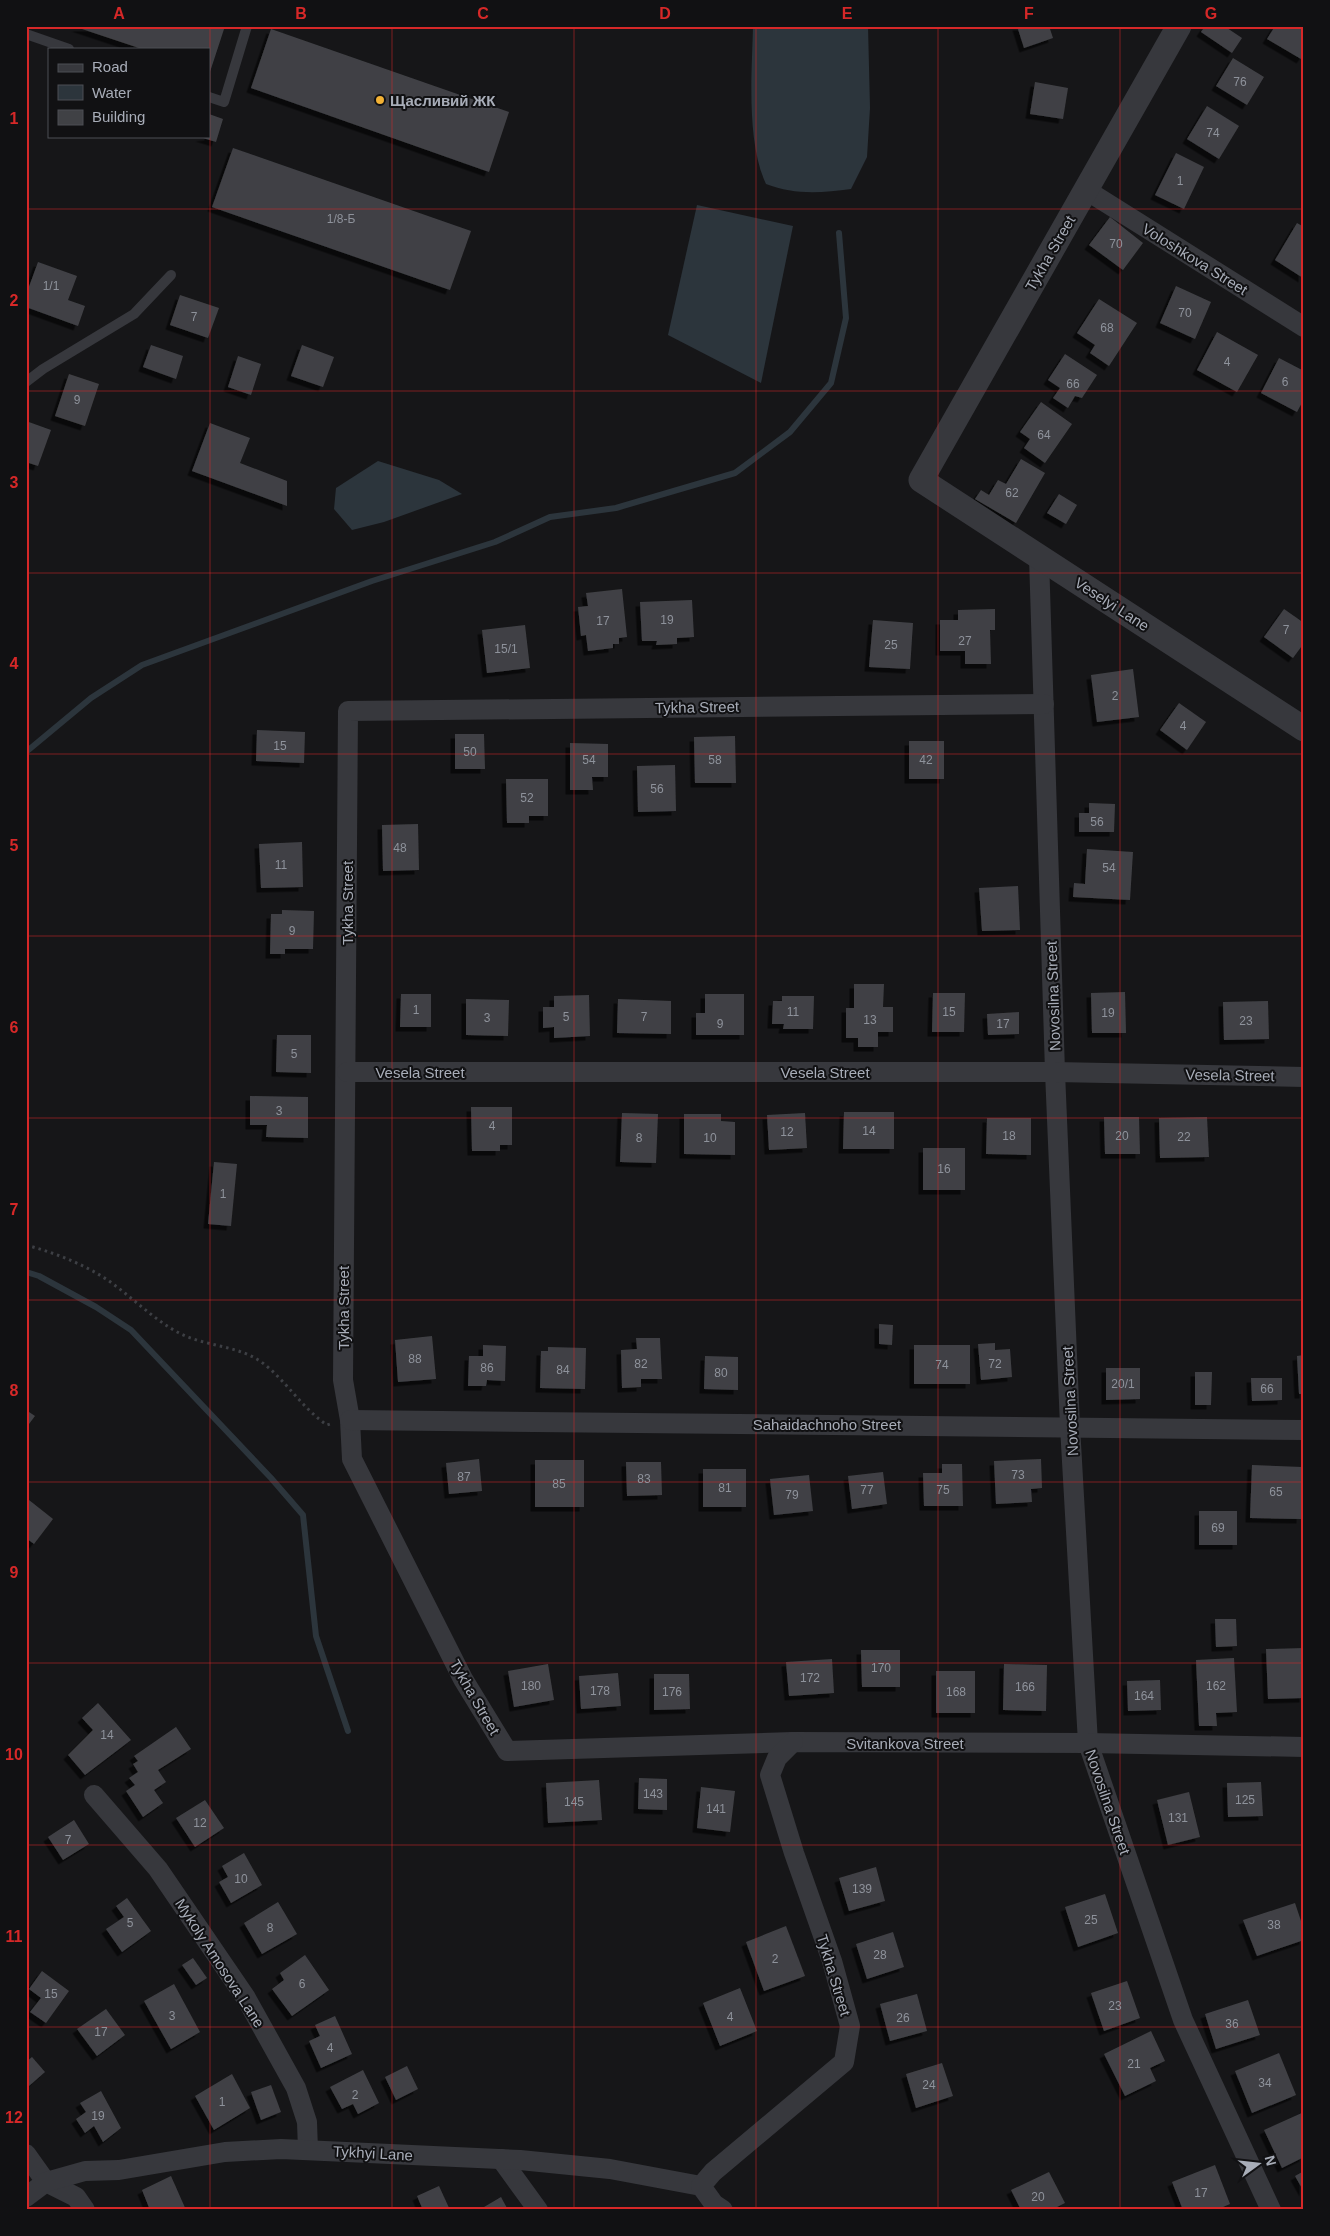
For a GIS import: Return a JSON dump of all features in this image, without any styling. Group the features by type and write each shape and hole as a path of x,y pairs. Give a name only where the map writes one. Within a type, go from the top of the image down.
{"street":[{"name":"Tykha Street","path":"921,480 1179,26"},
{"name":"Voloshkova Street","path":"1086,190 1304,327"},
{"name":"Veselyi Lane","path":"921,480 1304,729"},
{"name":"Novosilna Street","path":"1039,557 1055,1072 1070,1426 1088,1743 1183,2020 1271,2210"},
{"name":"Tykha Street","path":"506,1751 463,1679 352,1459 350,1420 343,1380 347,1072 348,711 1044,704"},
{"name":"Vesela Street","path":"347,1072 1055,1072 1304,1077"},
{"name":"Sahaidachnoho Street","path":"350,1420 1070,1426 1304,1430"},
{"name":"Tykha Street","path":"701,2186 713,2172 844,2062 850,2026 832,1960 790,1843 770,1775 777,1758 793,1742"},
{"name":"Svitankova Street","path":"506,1751 793,1742 1088,1743 1304,1747"},
{"name":"Mykoly Amosova Lane","path":"94,1795 158,1870 246,1998 296,2088 307,2122 308,2150"},
{"name":"Tykhyi Lane","path":"26,2196 46,2182 85,2171 119,2170 225,2152 308,2150 501,2159 610,2169 701,2186"},
{"path":"26,2154 46,2182 76,2197 85,2210"},
{"path":"501,2159 538,2210"},
{"path":"701,2186 714,2204 723,2210"}],"lane":[{"path":"210,97 224,102 247,26"},
{"path":"26,34 66,48"},
{"path":"26,382 43,369 134,314 171,274"}],"path":[{"path":"26,1245 60,1256 96,1273 149,1314 180,1334 234,1350 264,1364 313,1416 327,1425 350,1420"}],"water":[{"path":"753,26 868,26 870,108 867,157 851,189 808,192 776,188 766,184 755,148 753,128 751,85"},
{"path":"697,205 793,226 761,383 668,335"},
{"path":"378,461 439,480 462,494 384,522 352,530 334,509 336,488"}],"building":[{"path":"225,26 210,72 210,48 139,48 76,27"},
{"path":"1017,26 1049,26 1053,38 1024,48"},
{"path":"1205,26 1224,26 1242,38 1232,53 1201,32"},
{"path":"1275,26 1304,26 1304,55 1301,59 1267,39"},
{"name":"Щасливий ЖК","path":"271,29 509,112 489,172 251,88"},
{"path":"1233,58 1264,77 1247,105 1216,86"},
{"path":"1035,82 1068,88 1063,119 1030,114"},
{"path":"1207,106 1239,126 1219,159 1187,139"},
{"path":"210,114 223,119 216,142 203,138 210,138"},
{"path":"233,148 471,231 450,290 212,207"},
{"path":"1176,153 1204,167 1184,209 1155,195"},
{"path":"1110,217 1143,243 1123,270 1089,245"},
{"path":"1297,223 1304,227 1303,278 1275,260"},
{"path":"38,262 77,276 68,300 85,306 78,326 26,307 26,295"},
{"path":"1176,286 1211,302 1195,339 1160,323"},
{"path":"180,295 219,308 208,338 170,325"},
{"path":"1099,299 1137,323 1109,366 1090,353 1095,345 1077,333"},
{"path":"1217,332 1258,355 1237,392 1197,370"},
{"path":"151,345 183,356 176,379 143,367"},
{"path":"302,345 334,357 323,387 291,376"},
{"path":"1065,354 1097,375 1082,398 1075,396 1068,408 1053,398 1060,388 1048,380"},
{"path":"238,356 261,364 251,395 228,387"},
{"path":"1279,358 1304,371 1304,399 1297,412 1261,393"},
{"path":"69,374 99,384 85,426 55,416"},
{"path":"1041,402 1072,424 1045,463 1024,448 1030,439 1020,432"},
{"path":"26,421 51,430 38,466 26,462"},
{"path":"210,423 250,438 240,463 287,481 287,506 192,471"},
{"path":"1021,459 1045,473 1016,523 975,499 981,490 989,495 998,480 1006,484"},
{"path":"1059,494 1077,505 1066,524 1047,513"},
{"path":"622,589 627,637 619,638 619,644 613,644 613,648 588,651 586,635 581,636 578,607 588,606 586,593"},
{"path":"692,600 694,637 677,638 677,644 656,645 657,641 642,641 640,602"},
{"path":"995,609 995,630 990,630 991,664 965,664 965,651 940,651 940,620 958,620 958,610"},
{"path":"1284,609 1304,623 1304,643 1293,658 1264,637"},
{"path":"873,620 913,623 910,669 869,667"},
{"path":"525,625 530,668 487,673 482,630"},
{"path":"1133,669 1139,717 1097,722 1091,675"},
{"path":"1179,703 1206,722 1187,750 1160,730"},
{"path":"257,730 305,732 304,763 256,761"},
{"path":"455,734 484,734 485,769 455,769"},
{"path":"735,736 736,783 695,783 694,737"},
{"path":"909,741 944,741 944,779 909,779"},
{"path":"570,743 608,744 608,777 592,777 593,790 570,790"},
{"path":"675,765 676,811 638,812 637,766"},
{"path":"506,779 548,779 548,816 529,816 529,823 507,823"},
{"path":"1089,803 1115,804 1114,832 1079,832 1079,813 1089,813"},
{"path":"418,824 419,870 383,871 382,825"},
{"path":"302,842 303,887 261,888 259,844"},
{"path":"1087,849 1133,852 1130,900 1073,897 1074,883 1085,884"},
{"path":"1018,886 1020,930 982,931 979,888"},
{"path":"282,910 314,911 313,949 285,949 285,954 270,954 271,914 282,914"},
{"path":"854,984 884,984 883,1007 893,1007 893,1032 878,1032 878,1047 858,1047 858,1038 846,1038 846,1008 854,1008"},
{"path":"1125,992 1126,1033 1092,1033 1091,993"},
{"path":"933,993 965,993 964,1032 932,1032"},
{"path":"401,994 431,994 431,1027 400,1027"},
{"path":"705,994 744,994 744,1035 696,1035 696,1013 705,1013"},
{"path":"589,995 590,1036 554,1038 554,1027 543,1028 543,1007 554,1007 554,996"},
{"path":"782,996 814,996 813,1029 783,1029 784,1024 772,1024 773,1001 782,1001"},
{"path":"466,999 509,1000 508,1036 466,1035"},
{"path":"618,999 671,1001 671,1034 617,1033"},
{"path":"1268,1001 1269,1039 1224,1040 1223,1002"},
{"path":"1019,1012 1019,1034 988,1035 987,1014"},
{"path":"277,1035 311,1035 311,1073 276,1072"},
{"path":"250,1096 308,1097 308,1138 266,1137 267,1125 250,1125"},
{"path":"471,1107 512,1107 512,1145 500,1145 500,1151 472,1151"},
{"path":"844,1112 894,1112 894,1149 843,1149"},
{"path":"622,1113 658,1114 656,1163 620,1162"},
{"path":"805,1113 807,1148 769,1150 767,1115"},
{"path":"684,1114 721,1114 721,1121 735,1122 735,1155 684,1154"},
{"path":"1104,1117 1139,1117 1140,1154 1105,1154"},
{"path":"1207,1117 1209,1157 1160,1158 1159,1118"},
{"path":"987,1118 1031,1118 1031,1155 986,1154"},
{"path":"923,1148 965,1148 965,1190 923,1190"},
{"path":"214,1162 237,1164 231,1226 208,1224"},
{"path":"879,1324 893,1325 892,1345 879,1344"},
{"path":"432,1336 436,1379 398,1382 395,1340"},
{"path":"636,1338 660,1338 662,1379 641,1379 641,1387 622,1388 621,1350 637,1349"},
{"path":"995,1343 995,1350 1010,1349 1012,1377 981,1380 978,1344"},
{"path":"483,1345 506,1346 505,1381 487,1380 486,1386 468,1386 469,1356 483,1356"},
{"path":"914,1345 970,1345 970,1384 914,1384"},
{"path":"548,1347 586,1348 585,1389 540,1388 541,1351 548,1351"},
{"path":"1304,1355 1304,1394 1299,1394 1297,1356"},
{"path":"705,1356 738,1357 738,1390 704,1389"},
{"path":"1106,1368 1140,1368 1140,1399 1106,1400"},
{"path":"1195,1372 1212,1372 1211,1405 1195,1405"},
{"path":"1251,1378 1282,1378 1282,1400 1252,1401"},
{"path":"26,1410 35,1416 26,1428"},
{"path":"479,1459 482,1491 449,1494 446,1463"},
{"path":"1041,1459 1042,1488 1031,1489 1032,1502 996,1504 994,1461"},
{"path":"535,1460 584,1460 584,1507 535,1507"},
{"path":"626,1462 661,1462 662,1495 627,1496"},
{"path":"942,1464 962,1464 963,1506 924,1506 923,1473 942,1473"},
{"path":"1252,1465 1302,1467 1301,1519 1250,1518"},
{"path":"703,1469 746,1469 746,1507 703,1507"},
{"path":"883,1472 887,1504 852,1509 848,1476"},
{"path":"809,1475 813,1511 774,1515 770,1479"},
{"path":"29,1500 53,1519 34,1544 26,1538 26,1503"},
{"path":"1199,1511 1237,1511 1237,1545 1199,1545"},
{"path":"1215,1619 1236,1619 1237,1646 1216,1647"},
{"path":"1304,1648 1304,1698 1268,1699 1266,1649"},
{"path":"861,1650 900,1650 900,1687 862,1687"},
{"path":"1234,1658 1237,1712 1216,1713 1217,1726 1199,1726 1196,1660"},
{"path":"832,1659 834,1693 789,1696 786,1662"},
{"path":"548,1664 554,1700 514,1707 508,1671"},
{"path":"1004,1664 1047,1665 1046,1711 1003,1710"},
{"path":"936,1671 975,1671 975,1713 936,1713"},
{"path":"618,1673 621,1706 581,1709 579,1676"},
{"path":"654,1674 689,1674 690,1709 654,1710"},
{"path":"1160,1680 1161,1710 1128,1711 1127,1681"},
{"path":"98,1703 131,1740 85,1775 68,1755 93,1730 82,1718"},
{"path":"176,1727 191,1749 158,1770 166,1782 154,1790 163,1803 143,1817 126,1791 135,1785 129,1778 138,1772 133,1764 138,1761 134,1756"},
{"path":"639,1778 667,1779 667,1810 638,1809"},
{"path":"599,1780 602,1820 548,1823 546,1783"},
{"path":"1261,1782 1263,1816 1228,1817 1227,1783"},
{"path":"701,1787 735,1791 730,1832 697,1828"},
{"path":"1189,1792 1200,1837 1168,1845 1157,1800"},
{"path":"205,1800 224,1828 195,1847 176,1818"},
{"path":"74,1820 89,1844 63,1860 48,1837"},
{"path":"244,1853 262,1885 231,1903 219,1882 228,1877 222,1866"},
{"path":"876,1867 885,1901 849,1911 839,1878"},
{"path":"1105,1894 1118,1933 1078,1947 1065,1907"},
{"path":"127,1898 151,1931 122,1952 106,1929 124,1917 116,1906"},
{"path":"278,1902 297,1934 262,1954 244,1923"},
{"path":"1295,1903 1304,1930 1304,1940 1257,1956 1243,1920"},
{"path":"786,1926 805,1976 764,1991 746,1942"},
{"path":"893,1932 904,1967 867,1979 856,1944"},
{"path":"305,1955 329,1990 292,2016 272,1989 284,1980 280,1973"},
{"path":"193,1958 207,1978 196,1985 182,1965"},
{"path":"42,1971 69,1991 46,2023 30,2012 41,1998 29,1989"},
{"path":"1127,1981 1140,2018 1104,2031 1091,1993"},
{"path":"174,1984 200,2032 171,2049 144,2001"},
{"path":"740,1988 757,2031 720,2046 703,2003"},
{"path":"917,1994 927,2031 890,2041 880,2004"},
{"path":"1248,2000 1260,2035 1216,2049 1205,2014"},
{"path":"106,2009 125,2035 97,2056 77,2029"},
{"path":"335,2016 352,2054 321,2068 309,2041 320,2036 315,2025"},
{"path":"1151,2031 1165,2061 1150,2068 1156,2081 1125,2096 1104,2054"},
{"path":"1279,2053 1296,2095 1252,2113 1235,2071"},
{"path":"32,2057 45,2072 29,2086 26,2083 26,2062"},
{"path":"942,2063 953,2096 916,2108 906,2074"},
{"path":"407,2066 418,2089 396,2100 385,2077"},
{"path":"363,2070 379,2103 358,2114 353,2104 342,2109 330,2087"},
{"path":"232,2074 250,2108 214,2130 195,2096"},
{"path":"271,2085 281,2112 261,2120 251,2092"},
{"path":"101,2091 121,2128 103,2142 94,2126 85,2133 76,2119 86,2112 80,2103"},
{"path":"1304,2112 1304,2157 1282,2168 1264,2130"},
{"path":"1215,2165 1230,2204 1216,2210 1183,2210 1172,2182"},
{"path":"1304,2171 1304,2192 1295,2176"},
{"path":"1049,2172 1065,2203 1051,2210 1021,2210 1011,2190"},
{"path":"171,2176 186,2210 150,2210 142,2190"},
{"path":"439,2186 450,2210 423,2210 417,2196"},
{"path":"501,2197 508,2210 479,2210"}],"waterway":[{"path":"26,752 91,698 142,665 372,581 495,542 550,517 616,508 735,473 790,432 831,383 846,318 839,233"},
{"path":"26,1272 39,1276 96,1307 131,1330 271,1478 303,1515 316,1636 348,1731"}],"place":[{"name":"Щасливий ЖК","path":"380,100"}]}
